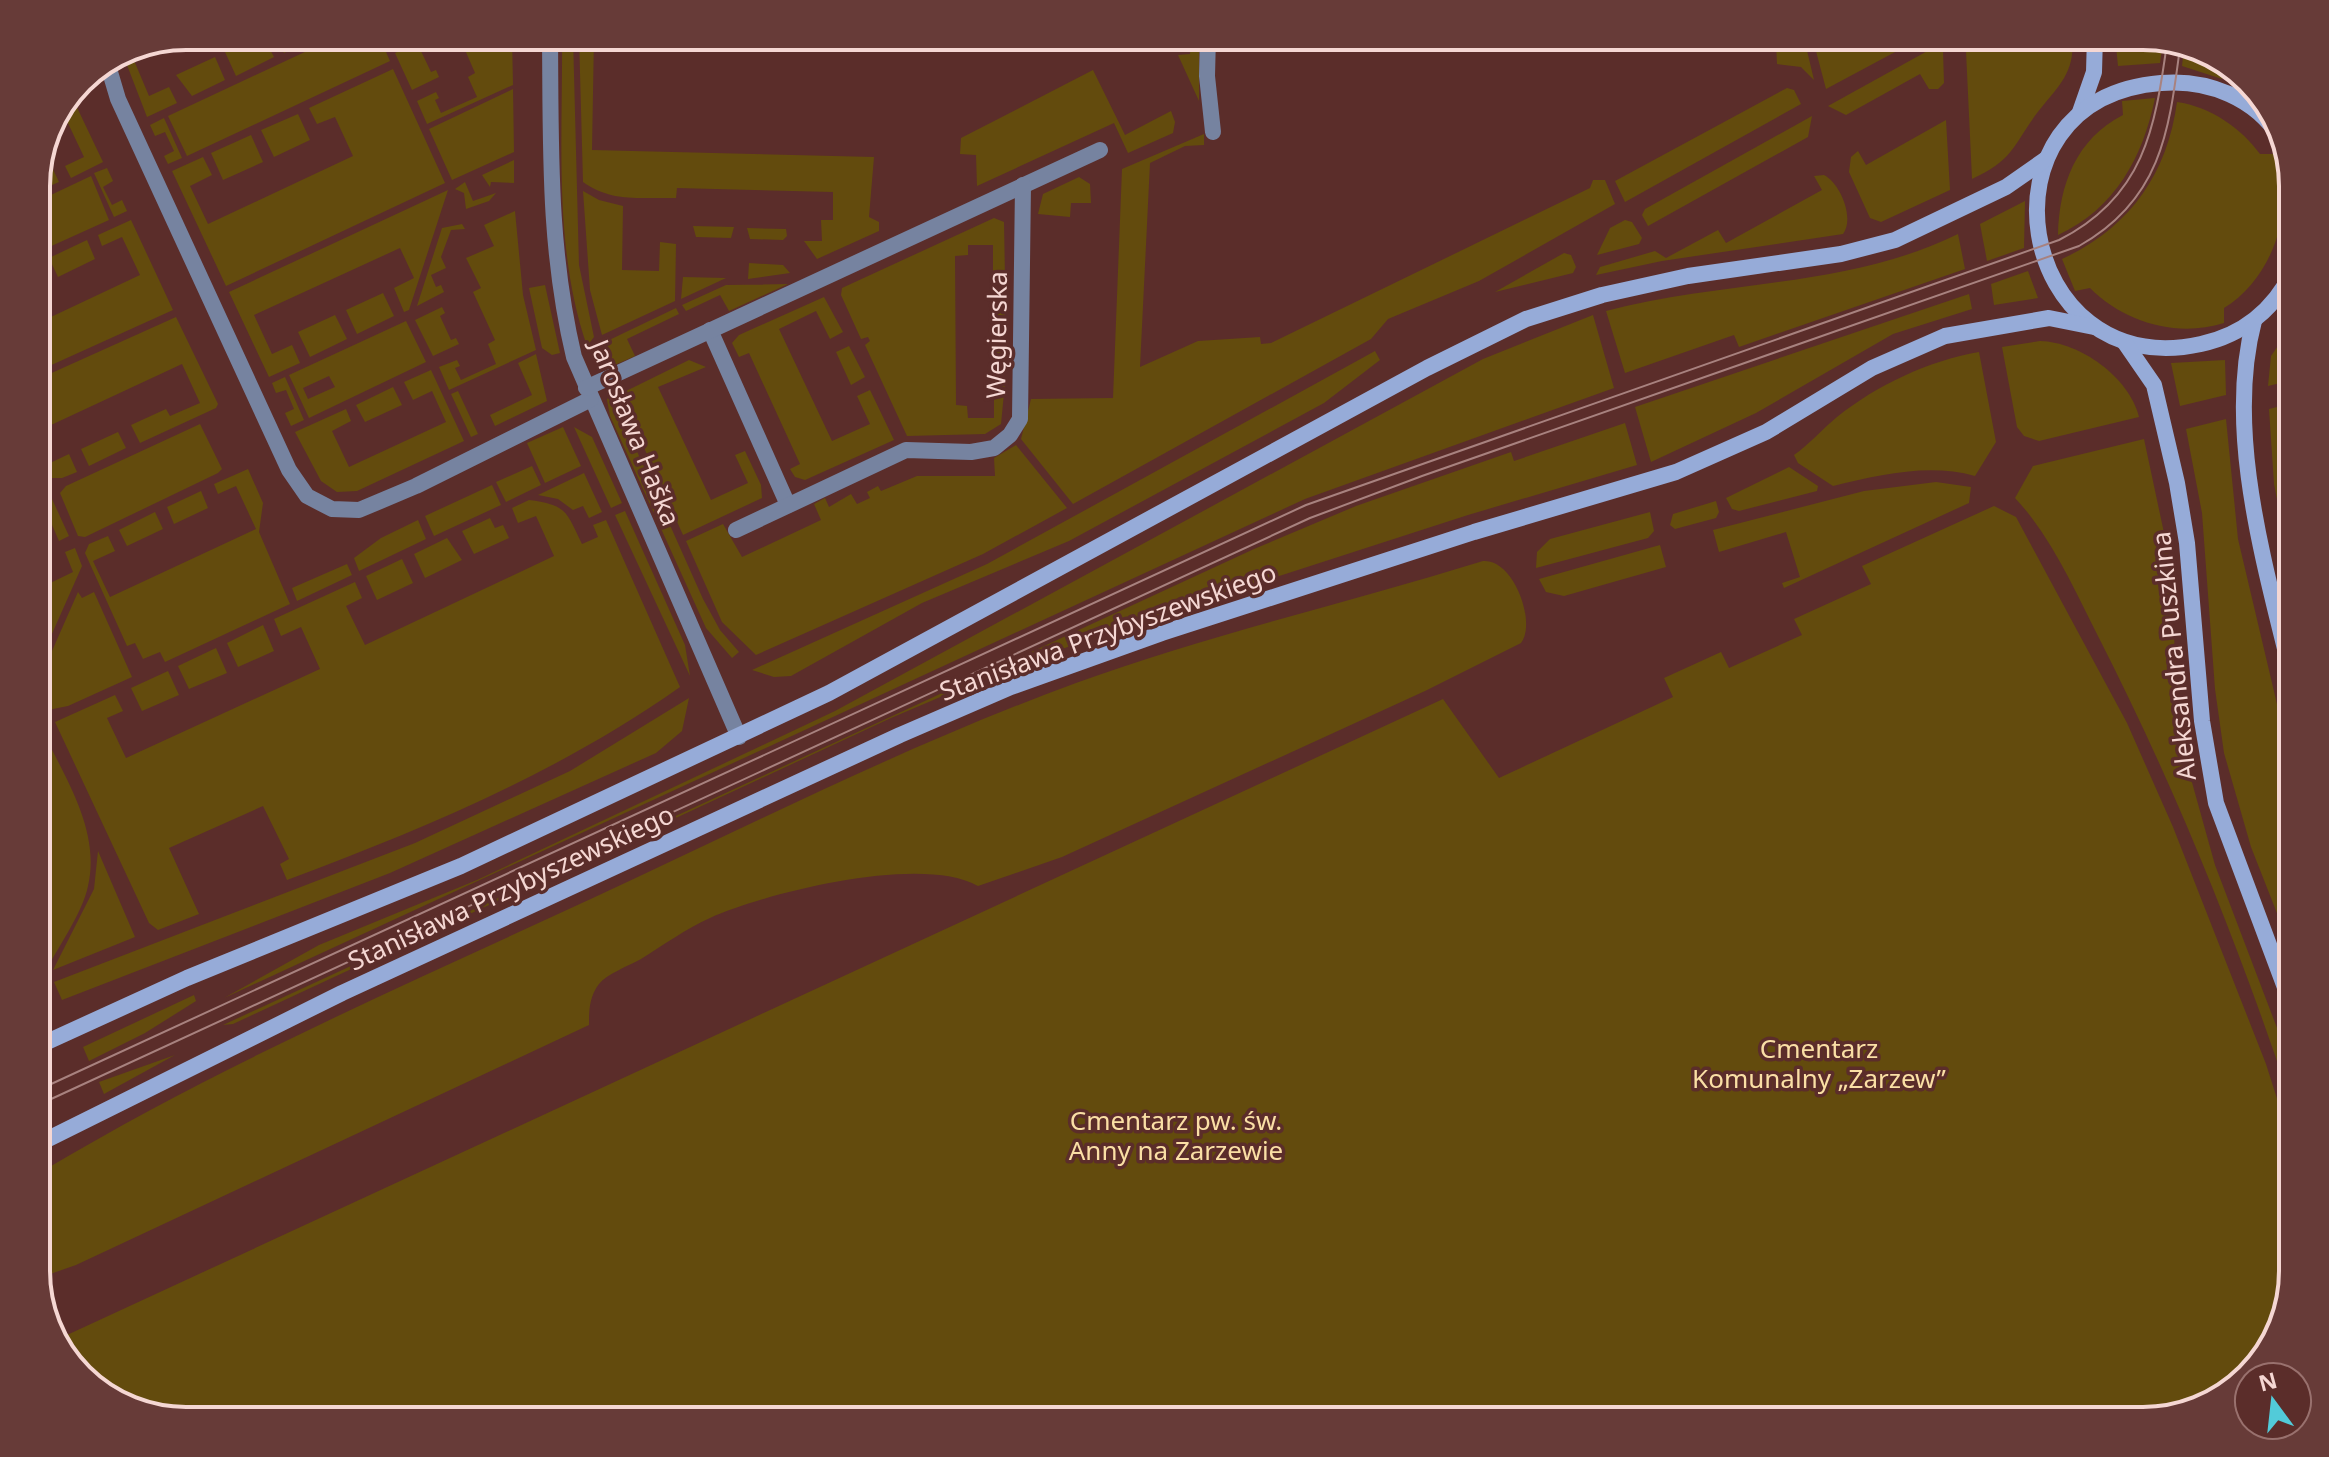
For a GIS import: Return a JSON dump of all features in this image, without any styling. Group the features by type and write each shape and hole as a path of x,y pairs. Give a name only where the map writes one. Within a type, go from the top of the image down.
{"main road":[{"path":"2080,112 2094,72 2095,50"},
{"path":"2253,106 2211,88 2169,82 2131,87 2080,112 2059,134 2046,159 2036,197 2037,226 2043,255 2068,302 2094,327 2125,343 2169,349 2224,337 2254,321 2279,294"},
{"name":"Stanisława Przybyszewskiego","path":"50,1041 187,978 461,866 739,737 949,630 1427,368 1512,326 1553,309 1643,285 1871,248 1954,214 2006,187 2046,159"},
{"name":"Stanisława Przybyszewskiego","path":"50,1138 342,993 900,735 1011,687 1152,637 1474,532 1676,472 1747,441 1872,368 1945,336 2049,318 2094,327"},
{"path":"2254,321 2246,375 2249,462 2259,534 2279,621"},
{"name":"Aleksandra Puszkina","path":"2125,343 2154,385 2181,506 2202,721 2216,803 2279,972"}],"street":[{"name":"Jarosława Haška","path":"550,50 553,235 560,296 574,357 739,737"},
{"path":"1208,50 1213,132"},
{"path":"110,74 118,99 289,470 307,496 332,509 359,510 416,486 710,330 1100,150"},
{"name":"Węgierska","path":"736,530 906,450 971,452 994,448 1010,435 1020,419 1023,185"},
{"path":"710,330 788,505"}],"green space":[{"path":"270,50 274,57 236,76 225,52"},
{"path":"309,50 385,50 390,61 187,156 168,116"},
{"path":"420,50 431,72 436,70 439,77 412,90 395,53"},
{"path":"465,50 512,50 513,85 427,124 417,101 436,92 439,98 435,100 441,113 477,97 468,77 475,73"},
{"path":"562,50 573,50 579,265 594,337 587,346 569,271 561,153"},
{"path":"579,50 594,50 592,150 874,157 869,217 879,222 879,231 817,259 804,241 822,241 821,220 833,220 833,192 677,188 676,198 639,198 605,193 583,182"},
{"path":"1190,50 1199,50 1199,101 1178,55 1190,54"},
{"path":"1776,50 1807,50 1814,80 1801,67 1777,64"},
{"path":"1816,50 1899,50 1826,89"},
{"path":"1929,50 1943,50 1944,83 1938,89 1929,89 1920,74 1846,115 1828,106"},
{"path":"2073,50 2064,78 2011,151 1996,165 1972,179 1966,51"},
{"path":"2116,50 2162,51 2160,63 2118,66"},
{"path":"215,57 225,80 192,96 176,75"},
{"path":"2183,57 2219,73 2222,79 2182,66"},
{"path":"134,60 149,96 169,87 177,103 147,117 127,64"},
{"path":"393,69 445,183 226,286 172,171 203,157 212,175 190,186 208,224 353,156 335,117 317,124 309,108"},
{"path":"1093,70 1125,135 1171,111 1175,122 1173,133 1128,153 1114,123 977,186 976,155 960,154 961,138"},
{"path":"1787,88 1794,90 1801,104 1625,202 1615,181"},
{"path":"513,89 514,152 452,180 429,129"},
{"path":"2155,98 2143,141 2111,196 2096,211 2058,235 2067,181 2082,150 2107,125 2123,115 2122,101"},
{"path":"2177,102 2202,109 2224,120 2260,154 2275,154 2278,168 2279,229 2267,261 2241,295 2224,308 2224,323 2206,327 2188,329 2152,324 2119,310 2090,288 2075,291 2062,259 2107,232 2141,196 2154,176 2172,128"},
{"path":"76,106 103,162 71,178 65,166 84,157 67,121"},
{"path":"298,114 310,140 274,157 261,130"},
{"path":"1812,116 1808,137 1648,226 1642,215 1645,209"},
{"path":"164,118 182,158 168,164 164,156 174,151 165,132 155,136 150,125"},
{"path":"1946,120 1950,190 1881,222 1870,218 1849,172 1851,157 1858,151 1866,165"},
{"path":"1204,134 1204,145 1185,146 1150,163 1140,367 1198,341 1260,337 1261,344 1271,343 1590,188 1593,180 1605,180 1615,204 1479,281 1388,319 1371,339 1073,504 1021,439 1031,399 1113,398 1122,169"},
{"path":"251,135 263,162 223,180 211,153"},
{"path":"514,160 514,183 491,182 490,187 482,175"},
{"path":"52,167 59,182 50,186"},
{"path":"107,168 113,181 103,187 112,205 122,200 127,211 114,217 94,173"},
{"path":"1824,175 1835,185 1844,202 1847,219 1843,234 1662,261 1596,275 1600,267 1655,251 1666,258 1718,230 1726,243 1822,190 1814,176"},
{"path":"91,176 109,220 50,247 50,195"},
{"path":"1079,177 1090,184 1091,203 1071,203 1070,217 1038,214 1043,194"},
{"path":"465,182 473,201 496,193 489,201 466,209 464,193 455,189"},
{"path":"448,190 409,310 404,312 394,288 414,278 400,248 254,315 272,354 292,345 300,363 269,377 229,292"},
{"path":"583,191 599,200 623,206 622,270 659,271 660,242 676,244 675,301 602,335 590,290"},
{"path":"2025,201 2024,248 1987,261 1980,224"},
{"path":"515,211 523,295 536,350 449,390 439,367 457,360 460,366 455,368 461,380 496,364 488,344 495,340 473,292 481,288 466,258 494,246 484,225"},
{"path":"994,218 1004,222 1005,279 993,281 993,245 968,245 968,255 955,256 956,405 967,406 968,418 994,418 994,384 1005,383 1001,424 985,434 907,436 865,345 870,341 868,337 861,339 841,295 842,288"},
{"path":"131,220 173,310 50,366 50,317 140,275 122,237 102,246 98,235"},
{"path":"1625,220 1632,222 1642,238 1639,244 1597,255 1610,228"},
{"path":"462,224 465,229 451,230 441,257 446,268 431,275 436,287 441,285 444,292 417,306 442,228"},
{"path":"693,226 734,227 731,238 696,237"},
{"path":"747,228 786,229 787,236 783,240 750,239"},
{"path":"1958,234 1965,269 1739,347 1734,335 1625,373 1606,311 1695,293 1829,274 1916,252"},
{"path":"87,240 95,259 58,277 50,258"},
{"path":"1564,253 1571,255 1576,267 1573,273 1495,292"},
{"path":"749,263 783,265 790,273 748,279"},
{"path":"2028,271 2038,298 1994,305 1991,284"},
{"path":"683,277 726,278 681,299"},
{"path":"788,284 729,311 720,295 686,311 682,305 726,285"},
{"path":"545,285 560,353 552,355 542,348 529,288"},
{"path":"383,293 394,316 357,334 346,310"},
{"path":"994,293 1005,293 1005,325 994,325"},
{"path":"1969,294 1972,309 1893,334 1756,413 1651,462 1635,407"},
{"path":"824,297 843,332 830,339 816,311 779,329 832,441 870,424 857,396 870,390 894,440 805,480 795,477 790,469 800,464 749,353 739,357 732,343 739,335"},
{"path":"442,307 445,313 440,316 451,340 456,338 459,344 433,356 415,320"},
{"path":"676,308 679,314 627,339 635,356 610,367 603,343"},
{"path":"335,315 347,339 310,357 298,332"},
{"path":"1593,315 1614,388 1305,499 224,998 319,945 477,880 835,711 1483,359"},
{"path":"176,317 218,404 216,408 140,443 131,425 166,409 170,416 200,403 182,364 50,425 50,374"},
{"path":"406,321 426,362 309,418 289,375","holes":["329,376 335,387 308,399 303,388"]},
{"path":"994,337 1005,337 1005,369 994,369"},
{"path":"2040,341 2071,348 2101,364 2125,388 2139,417 2039,441 2024,436 2017,427 2002,347"},
{"path":"2279,344 2279,383 2268,386 2271,356"},
{"path":"849,346 865,377 851,385 836,352"},
{"path":"1375,351 1380,360 1324,403 1069,541 922,603 791,676 774,677 752,670 987,564"},
{"path":"1979,352 1996,442 1975,476 1922,471 1833,486 1798,463 1794,455 1837,417 1869,395 1922,368"},
{"path":"536,354 547,401 495,426 490,415 532,395 518,363"},
{"path":"689,360 706,367 658,387 711,500 748,483 735,455 745,451 761,485 762,498 683,535 620,394"},
{"path":"2225,360 2226,395 2180,406 2171,363"},
{"path":"431,370 464,441 357,491 337,492 321,481 295,432 346,409 351,421 332,431 349,467 446,422 432,391 413,400 404,382"},
{"path":"285,377 304,420 291,426 285,413 294,409 286,390 276,393 272,383"},
{"path":"393,387 402,405 365,422 356,405"},
{"path":"458,391 478,434 471,437 451,394"},
{"path":"610,391 703,599 720,630 739,652 732,658 706,628 610,416 607,400"},
{"path":"2279,406 2279,510 2274,484 2269,409"},
{"path":"2226,419 2238,539 2279,713 2279,918 2251,847 2224,753 2215,689 2202,513 2186,429"},
{"path":"1625,423 1637,465 1468,515 1134,623 1004,670 891,718 233,1024 223,1025 1254,549 1356,506 1511,452 1514,461"},
{"path":"200,424 222,469 218,473 85,537 78,536 60,493 66,486"},
{"path":"563,427 581,466 545,483 527,443"},
{"path":"574,427 592,437 622,503 611,508"},
{"path":"118,432 126,448 89,466 81,449"},
{"path":"2144,439 2170,561 2176,674 2188,768 2215,865 2279,1033 2279,1069 2229,929 2154,753 2062,565 2040,529 2015,498 2033,466"},
{"path":"1016,445 1067,508 983,554 756,655 722,622 686,541 723,524 742,557 821,520 814,504 825,498 829,507 851,494 857,504 870,498 867,492 878,486 881,491 917,476 995,476 994,458"},
{"path":"69,454 77,472 52,478 50,463"},
{"path":"532,466 541,485 506,502 496,482"},
{"path":"1789,467 1818,486 1817,491 1739,511 1732,509 1726,498"},
{"path":"248,469 263,503 259,532 290,604 165,662 160,652 143,659 135,643 127,646 85,553 89,544 108,536 115,551 93,561 110,597 256,529 236,486 218,494 214,484"},
{"path":"584,473 602,512 589,518 583,506 573,510 558,499 538,495"},
{"path":"1936,482 1971,487 1969,503 1784,588 1782,583 1800,577 1786,532 1719,552 1713,530 1864,491"},
{"path":"492,485 501,505 434,536 425,516"},
{"path":"201,491 208,508 174,524 167,507"},
{"path":"50,500 69,536 59,541 50,520"},
{"path":"529,500 558,507 568,517 582,544 598,537 593,525 606,520 680,687 634,718 539,772 440,819 287,880 280,864 289,859 263,806 169,848 199,914 158,930 149,923 55,722 115,695 123,711 107,718 126,758 320,669 301,627 281,636 274,619 355,582 362,598 346,606 365,645 554,556 536,516 518,523 512,508"},
{"path":"1716,501 1719,512 1716,518 1675,529 1670,525 1673,514"},
{"path":"1994,506 2016,517 2127,723 2173,827 2266,1064 2279,1105 2279,1271 2274,1306 2269,1323 2245,1361 2233,1361 2233,1373 2203,1393 2161,1406 2143,1407 186,1407 151,1402 110,1384 78,1354 66,1335 1443,699 1499,778 1673,697 1664,678 1721,652 1729,668 1802,635 1794,619 1871,584 1862,566"},
{"path":"625,511 685,645 690,676 615,515"},
{"path":"155,512 163,529 127,546 119,530"},
{"path":"1650,512 1654,531 1648,538 1536,568 1537,552 1550,539"},
{"path":"490,518 495,528 503,525 509,538 474,554 462,531"},
{"path":"418,520 426,539 359,571 354,558 381,538"},
{"path":"447,538 462,560 425,578 414,554"},
{"path":"1660,545 1666,567 1564,596 1546,592 1539,579"},
{"path":"75,548 82,566 50,638 50,583 73,572 65,552"},
{"path":"402,559 413,583 377,600 366,576"},
{"path":"1483,561 1494,563 1512,580 1524,607 1526,621 1521,643 1425,691 1062,857 978,886 953,877 921,874 845,880 768,898 710,918 603,980 591,999 589,1025 76,1265 50,1274 50,1167 113,1131 248,1059 834,785 1015,706 1177,650"},
{"path":"347,564 352,575 297,601 292,588"},
{"path":"78,592 82,598 94,592 132,677 68,706 50,710 50,656"},
{"path":"263,625 274,651 238,667 227,643"},
{"path":"216,648 227,673 189,689 178,666"},
{"path":"168,671 179,695 142,711 131,688"},
{"path":"689,698 682,731 656,753 390,873 62,1000 54,982 415,843 570,771"},
{"path":"50,746 78,804 89,844 91,865 88,886 75,919 50,963"},
{"path":"98,851 135,937 53,970 94,889"},
{"path":"194,995 196,1001 145,1033 89,1061 83,1047"},
{"path":"175,1055 104,1094 99,1082"}],"tram line":[{"path":"50,1085 1306,505 2059,240 2088,223 2110,203 2127,181 2150,132 2166,52"},
{"path":"50,1100 1310,518 2079,246 2106,228 2128,207 2144,185 2165,135 2179,55"}],"park label":[{"name":"Cmentarz Komunalny „Zarzew”","path":"1819,1064"},
{"name":"Cmentarz pw. św. Anny na Zarzewie","path":"1176,1136"}]}
